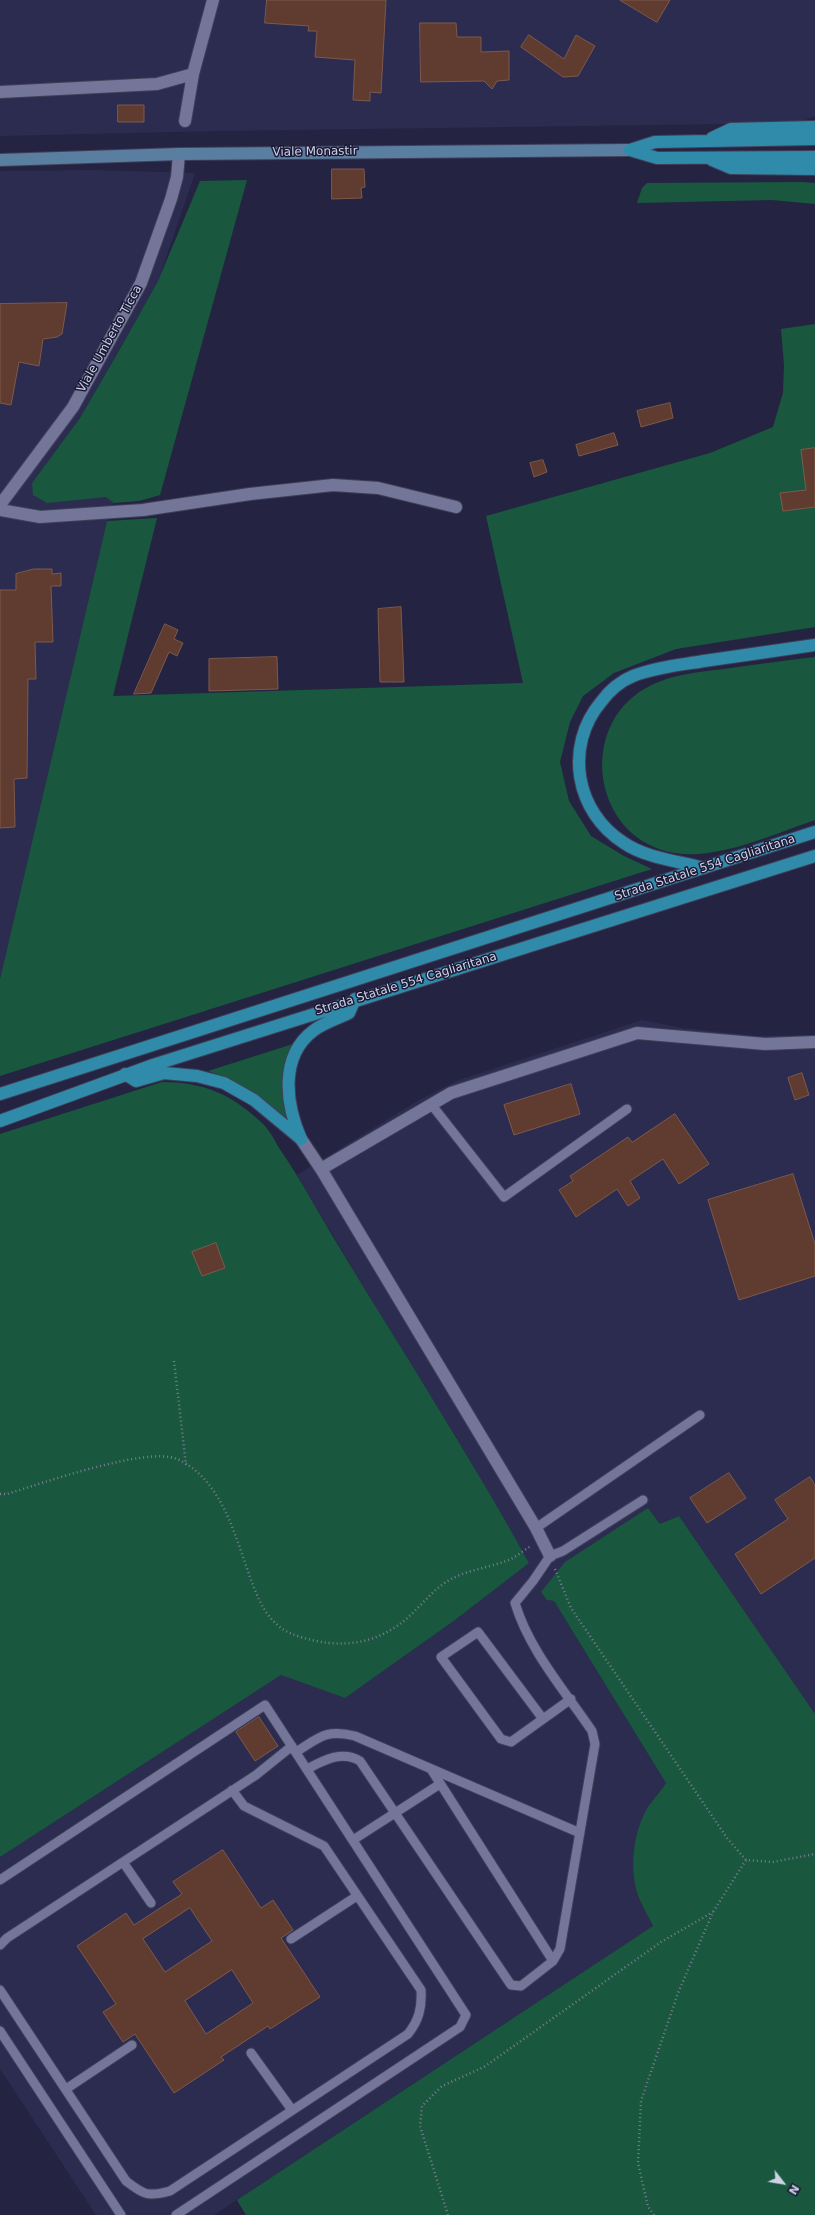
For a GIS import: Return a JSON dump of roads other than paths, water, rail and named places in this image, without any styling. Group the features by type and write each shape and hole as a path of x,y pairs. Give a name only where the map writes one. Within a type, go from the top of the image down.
{"highway":[{"path":"709,140 730,129 815,128"},
{"path":"630,150 655,142 815,139"},
{"path":"630,150 658,158 815,157"},
{"path":"707,158 731,168 815,169"},
{"path":"704,868 639,851 624,843 604,828 592,812 584,796 579,775 578,753 583,732 592,712 606,694 633,676 662,668 815,645"},
{"name":"Strada Statale 554 Cagliaritana","path":"0,1094 815,832"},
{"name":"Strada Statale 554 Cagliaritana","path":"0,1121 125,1074 355,1000 815,856"},
{"path":"301,1139 294,1119 289,1088 292,1059 305,1038 320,1026 349,1013 355,1000"},
{"path":"125,1074 136,1081 164,1073 197,1076 224,1083 254,1100 301,1139"}],"main road":[{"name":"Viale Monastir","path":"0,160 179,154 630,150"}],"street":[{"path":"186,121 193,74 213,0"},
{"path":"0,92 157,84 193,74"},
{"name":"Viale Umberto Ticca","path":"0,504 73,406 141,283 171,199 177,177 179,154"},
{"path":"0,510 40,517 143,510 250,494 333,485 378,488 456,507"},
{"path":"321,1169 451,1093 637,1033 765,1044 815,1042"},
{"path":"301,1139 321,1169 539,1533 550,1556"}],"lane":[{"path":"431,1104 504,1197 627,1109"},
{"path":"539,1533 700,1415"},
{"path":"307,1769 329,1757 352,1756 360,1761 511,1985 521,1986 553,1961 560,1949 595,1744 592,1731 531,1640 521,1621 515,1603 533,1581 550,1556 563,1551 643,1500"},
{"path":"543,1719 478,1632 441,1657 501,1739 511,1742 543,1719 570,1699"},
{"path":"0,1880 265,1705 466,2015 460,2027 176,2215"},
{"path":"0,1945 7,1938 294,1749 325,1734 340,1732 355,1736 580,1833"},
{"path":"431,1769 553,1961"},
{"path":"353,1840 440,1784"},
{"path":"0,1990 126,2181 137,2190 152,2196 170,2191 408,2034 416,2023 422,2007 421,1990 324,1846 244,1806 232,1790"},
{"path":"123,1862 151,1902"},
{"path":"291,1939 357,1896"},
{"path":"0,2031 121,2215"},
{"path":"66,2089 132,2045"},
{"path":"251,2053 292,2110"}]}
